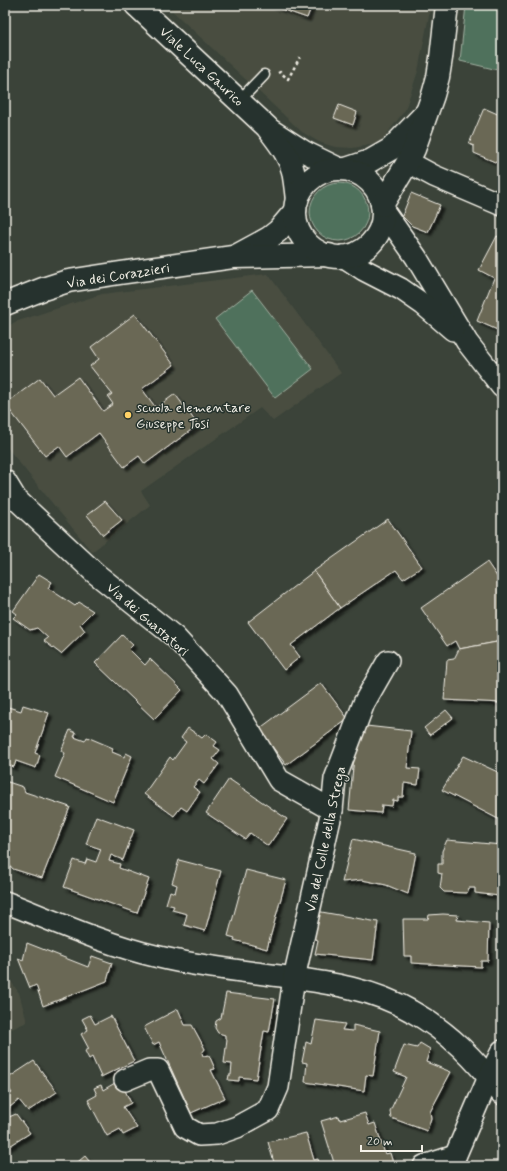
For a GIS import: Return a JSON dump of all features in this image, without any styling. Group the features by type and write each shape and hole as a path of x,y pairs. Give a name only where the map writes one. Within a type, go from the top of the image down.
{"main road":[{"name":"Viale Luca Gaurico","path":"136,5 267,127 285,151 291,164 294,179 296,206"},
{"path":"382,207 414,149 438,77 444,43 447,5"},
{"path":"343,169 361,175 370,183 378,193 382,207 380,228 370,243 355,253 336,256 319,252 306,241 297,227 296,206 302,189 313,177 325,171 343,169 370,162 391,149 426,113"},
{"name":"Via dei Corazzieri","path":"233,257 261,244 278,231 296,206"},
{"name":"Via dei Corazzieri","path":"5,304 42,289 68,281 233,257 336,256"}],"street":[{"name":"Viale Luca Gaurico","path":"267,127 305,152 343,169"},
{"path":"408,162 434,176 502,205"},
{"path":"382,207 416,258 467,342 502,388"},
{"path":"336,256 414,297 467,342"},
{"name":"Via dei Guastatori","path":"5,481 16,499 95,573 175,637 227,694 279,780 332,810"},
{"name":"Via del Colle della Strega","path":"125,1080 149,1070 158,1070 185,1127 199,1135 217,1134 237,1127 268,1110 278,1088 294,978 332,810 335,779 364,703 388,661"},
{"path":"5,902 113,944 155,956 199,965 355,988 375,994 411,1010 438,1028 467,1052 502,1094"},
{"path":"424,1166 453,1161 489,1077 502,1051"}],"lane":[{"path":"239,101 264,75"}],"path":[{"path":"278,74 280,72 288,79 300,58"}],"shaded area":[{"path":"166,5 431,5 418,71 405,110 380,143 353,148 335,147 319,142 302,132"},
{"name":"scuola elementare Giuseppe Tosi","path":"268,274 341,373 273,421 260,408 141,491 150,505 92,552 5,445 5,328 15,322 102,294"},
{"path":"5,973 19,993 27,1022 5,1032"}],"green space":[{"path":"466,5 502,5 502,71 460,61"},
{"path":"339,183 350,185 363,196 366,201 368,212 366,223 355,236 350,239 339,241 328,239 315,228 312,223 310,212 312,201 323,188 328,185"},
{"path":"252,290 313,369 275,398 215,319"}],"building":[{"path":"270,5 312,5 307,18"},
{"path":"339,105 357,112 353,125 334,118"},
{"path":"484,108 502,116 502,165 474,153 474,146 469,144"},
{"path":"411,193 440,205 428,232 412,226 402,216"},
{"path":"497,236 502,238 502,332 477,321 494,278 479,270"},
{"path":"135,314 174,365 142,389 156,408 175,394 198,425 145,464 139,456 124,467 99,433 67,457 59,446 45,456 5,404 40,378 53,395 78,377 103,411 113,404 108,397 112,394 90,366 99,359 91,347"},
{"path":"105,501 122,520 103,535 87,515"},
{"path":"388,519 422,567 403,579 396,570 340,608 314,571"},
{"path":"487,562 502,584 502,641 459,649 455,641 447,646 421,608"},
{"path":"314,571 340,608 291,645 300,657 284,670 248,622"},
{"path":"39,574 52,582 48,588 75,606 79,602 93,611 80,624 85,631 61,654 44,641 48,638 37,628 30,630 13,618 17,614 13,611"},
{"path":"122,635 133,645 129,649 145,665 150,659 182,690 154,719 95,663"},
{"path":"502,641 502,703 444,700 447,660 454,659 459,649"},
{"path":"321,683 348,719 286,765 259,729"},
{"path":"23,705 49,713 35,753 40,755 36,768 16,761 14,767 5,764 5,706 21,711"},
{"path":"446,710 453,718 430,735 424,728"},
{"path":"357,725 411,731 407,768 420,769 418,785 404,783 403,797 398,797 398,801 393,800 392,806 382,805 381,813 349,810"},
{"path":"188,728 202,738 206,734 217,742 214,746 220,750 213,759 219,764 204,784 199,780 193,787 200,792 187,811 181,807 174,816 144,794 170,757 173,760 186,742 181,738"},
{"path":"70,730 76,733 74,737 85,741 87,737 113,748 112,752 124,757 126,753 132,756 113,802 55,777 65,753 61,751"},
{"path":"463,756 502,774 502,821 442,790"},
{"path":"229,779 287,819 268,846 250,833 245,839 206,813"},
{"path":"5,781 23,787 25,792 70,807 42,878 13,869 5,860"},
{"path":"96,816 134,830 123,860 111,855 109,861 120,864 119,868 149,879 137,913 64,887 74,860 85,864 87,859 96,862 101,849 86,844"},
{"path":"353,839 416,853 408,894 386,885 362,880 342,882"},
{"path":"447,840 502,845 502,895 499,896 475,893 475,888 469,888 467,893 444,892 440,888 442,874 438,873 438,864 442,864 442,851"},
{"path":"179,860 221,871 205,931 184,925 187,914 172,910 174,906 166,904 170,891 175,893 177,885 172,883"},
{"path":"246,870 286,880 267,949 234,940 235,938 228,936"},
{"path":"316,911 378,922 373,960 315,954 318,940 312,938"},
{"path":"429,915 458,915 457,920 489,923 488,961 481,961 481,967 411,963 411,956 404,956 403,919 428,919"},
{"path":"27,943 88,967 92,956 112,963 107,981 43,1006 36,985 30,988 18,958 23,960"},
{"path":"226,993 275,999 269,1032 264,1031 256,1079 239,1077 239,1081 228,1080 229,1075 231,1075 232,1064 224,1063 227,1039 225,1038 225,1035 218,1033 215,1028 216,1021 221,1018"},
{"path":"178,1009 185,1025 192,1025 205,1049 202,1053 203,1056 209,1055 215,1069 211,1070 225,1098 191,1113 159,1042 153,1045 144,1027"},
{"path":"90,1015 95,1024 111,1016 134,1061 101,1077 92,1057 89,1059 85,1051 89,1049 81,1034 88,1030 82,1019"},
{"path":"316,1020 345,1024 342,1030 353,1031 353,1025 380,1031 373,1076 366,1075 364,1091 305,1082 307,1063 302,1062 306,1042 311,1044"},
{"path":"420,1043 430,1049 426,1062 451,1072 430,1112 431,1118 427,1131 391,1118 390,1111 406,1077 394,1072 404,1045 417,1048"},
{"path":"34,1061 57,1092 28,1111 19,1100 6,1110 9,1117 16,1114 30,1133 5,1149 5,1097 12,1093 5,1084 5,1080"},
{"path":"120,1080 131,1103 123,1107 137,1128 123,1135 120,1129 107,1136 88,1100 97,1095 94,1088 101,1085 103,1090"},
{"path":"365,1113 369,1125 375,1123 385,1154 390,1153 393,1163 382,1166 335,1166 321,1121 339,1116 340,1120"},
{"path":"306,1133 314,1160 318,1159 320,1166 275,1166 268,1142"},
{"path":"85,1156 93,1166 73,1166"}],"place":[{"name":"scuola elementare Giuseppe Tosi","path":"128,415"}]}
